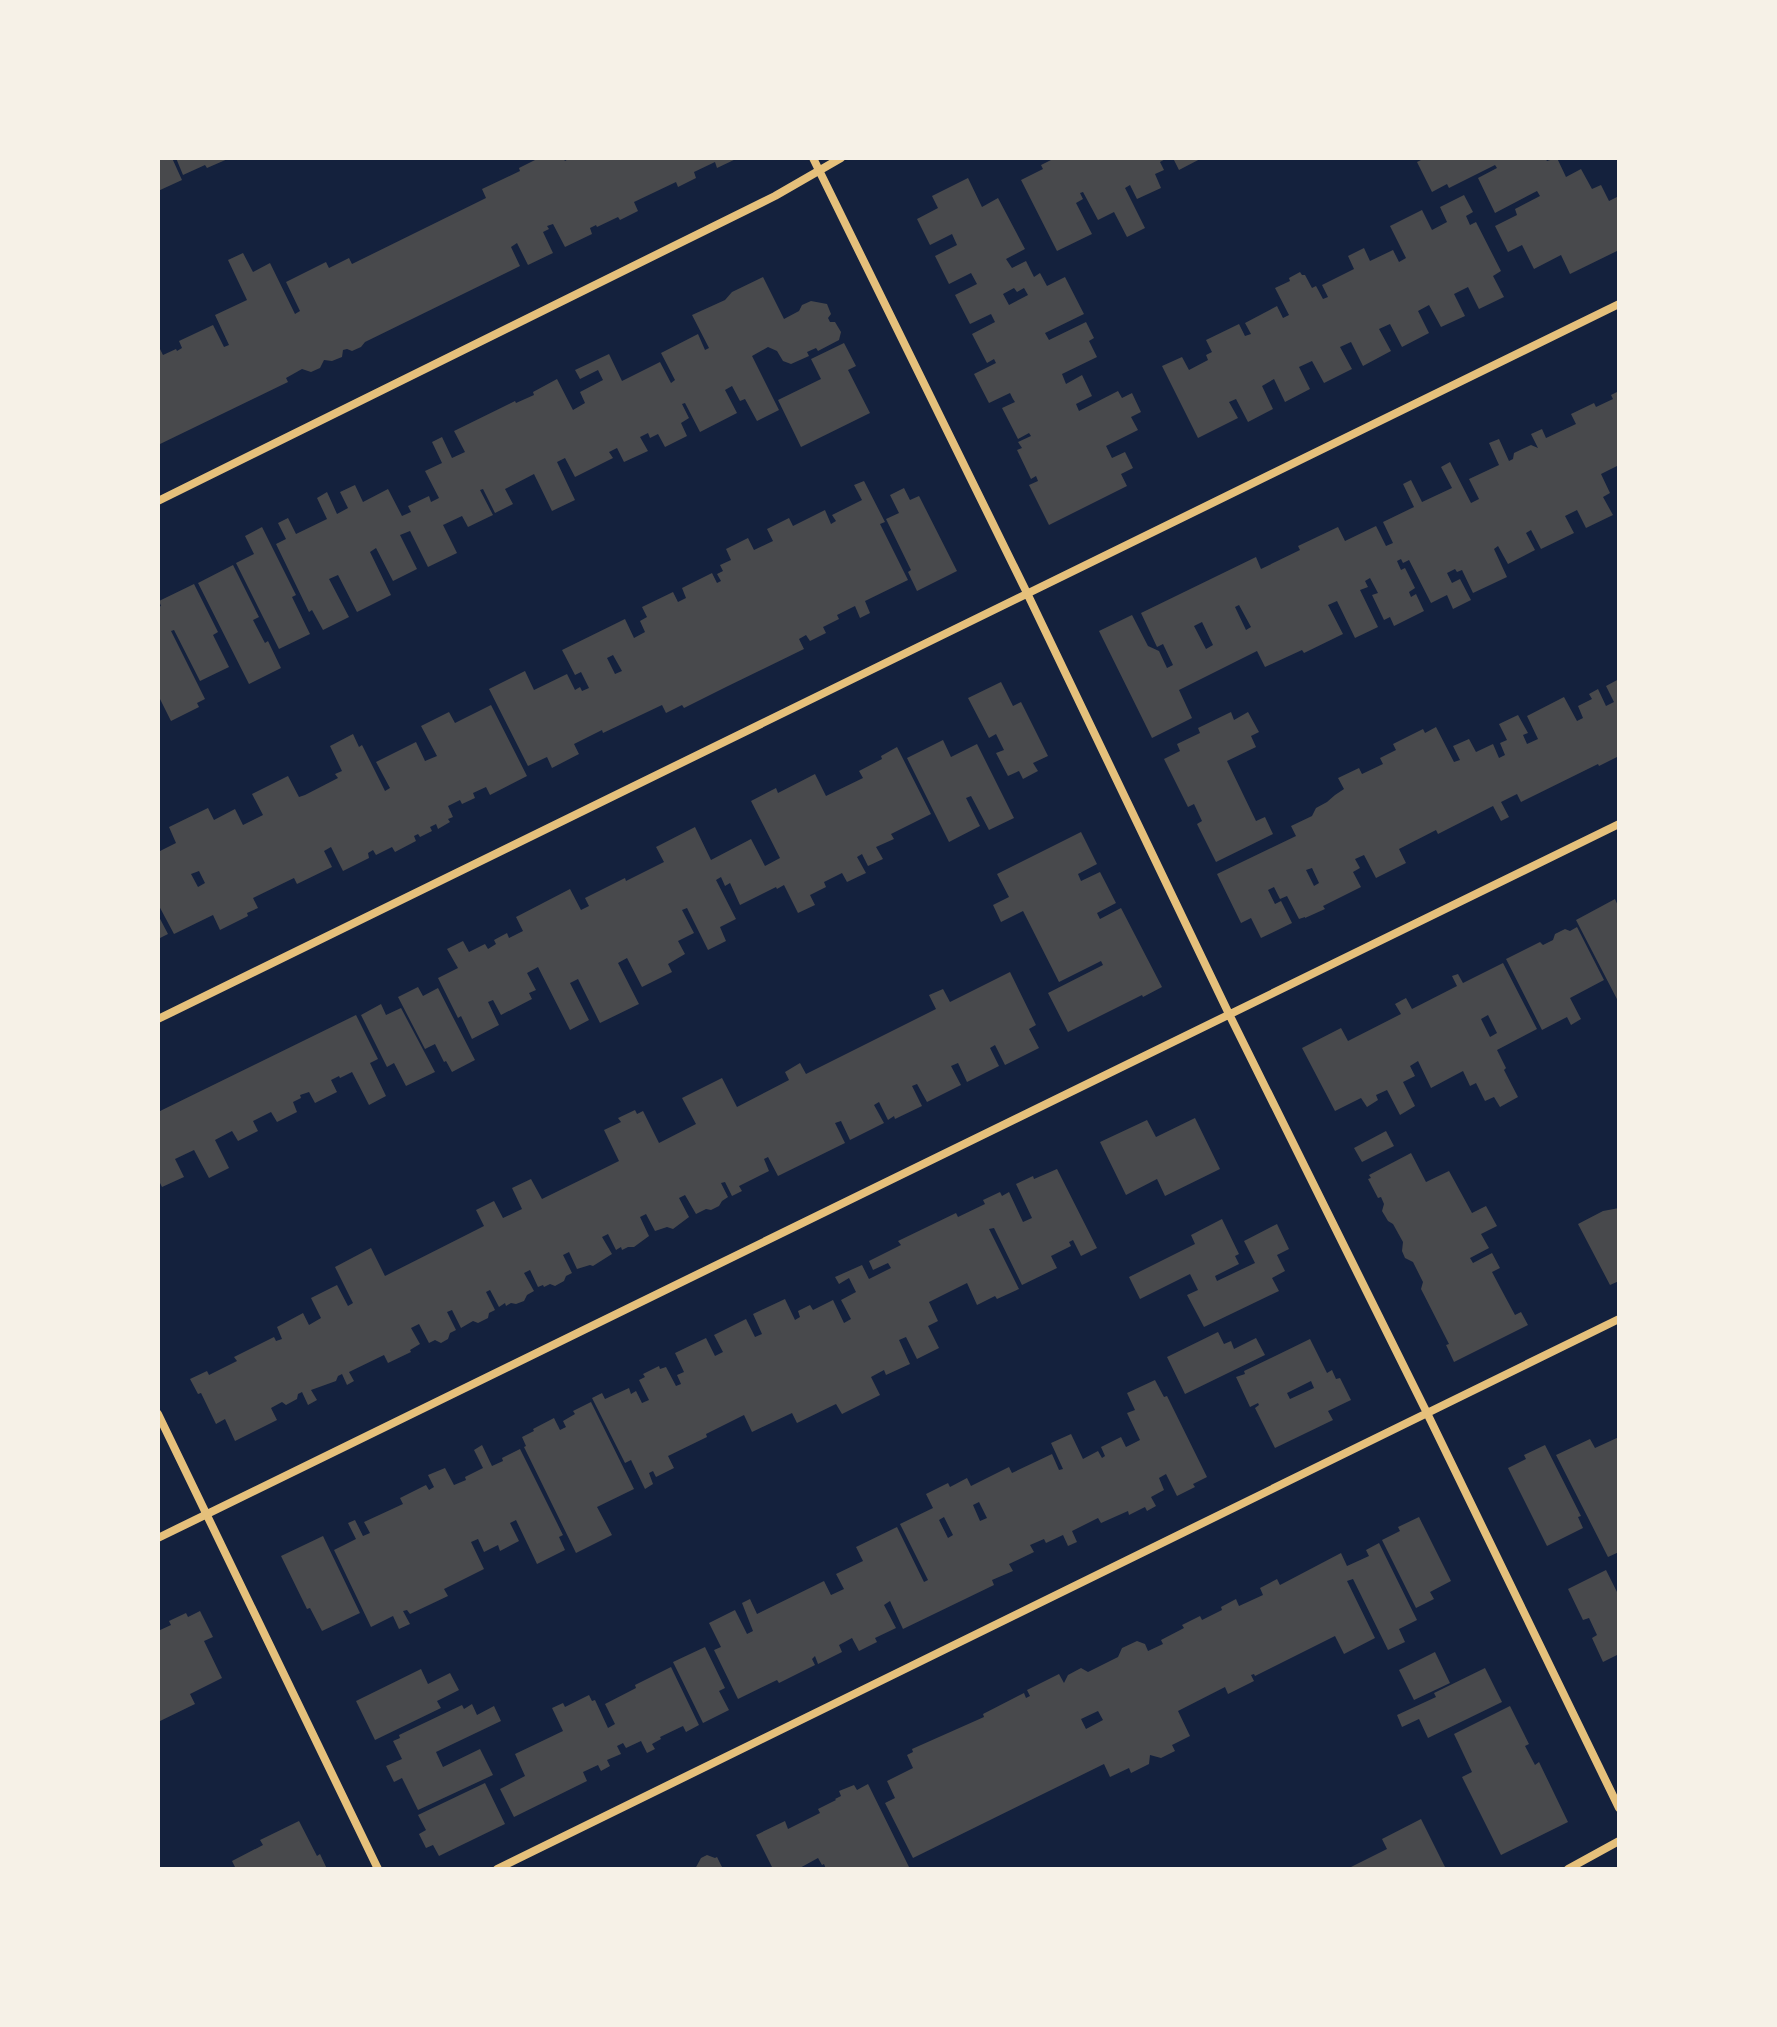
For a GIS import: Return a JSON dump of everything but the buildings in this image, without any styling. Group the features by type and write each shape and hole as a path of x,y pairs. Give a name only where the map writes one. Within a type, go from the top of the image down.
{"street":[{"path":"813,158 1619,1808"},
{"path":"158,501 761,203 841,158"},
{"path":"158,1019 1619,304"},
{"path":"158,1538 1619,824"},
{"path":"497,1869 1619,1319"},
{"path":"158,1414 378,1869"},
{"path":"1568,1869 1619,1841"}]}
